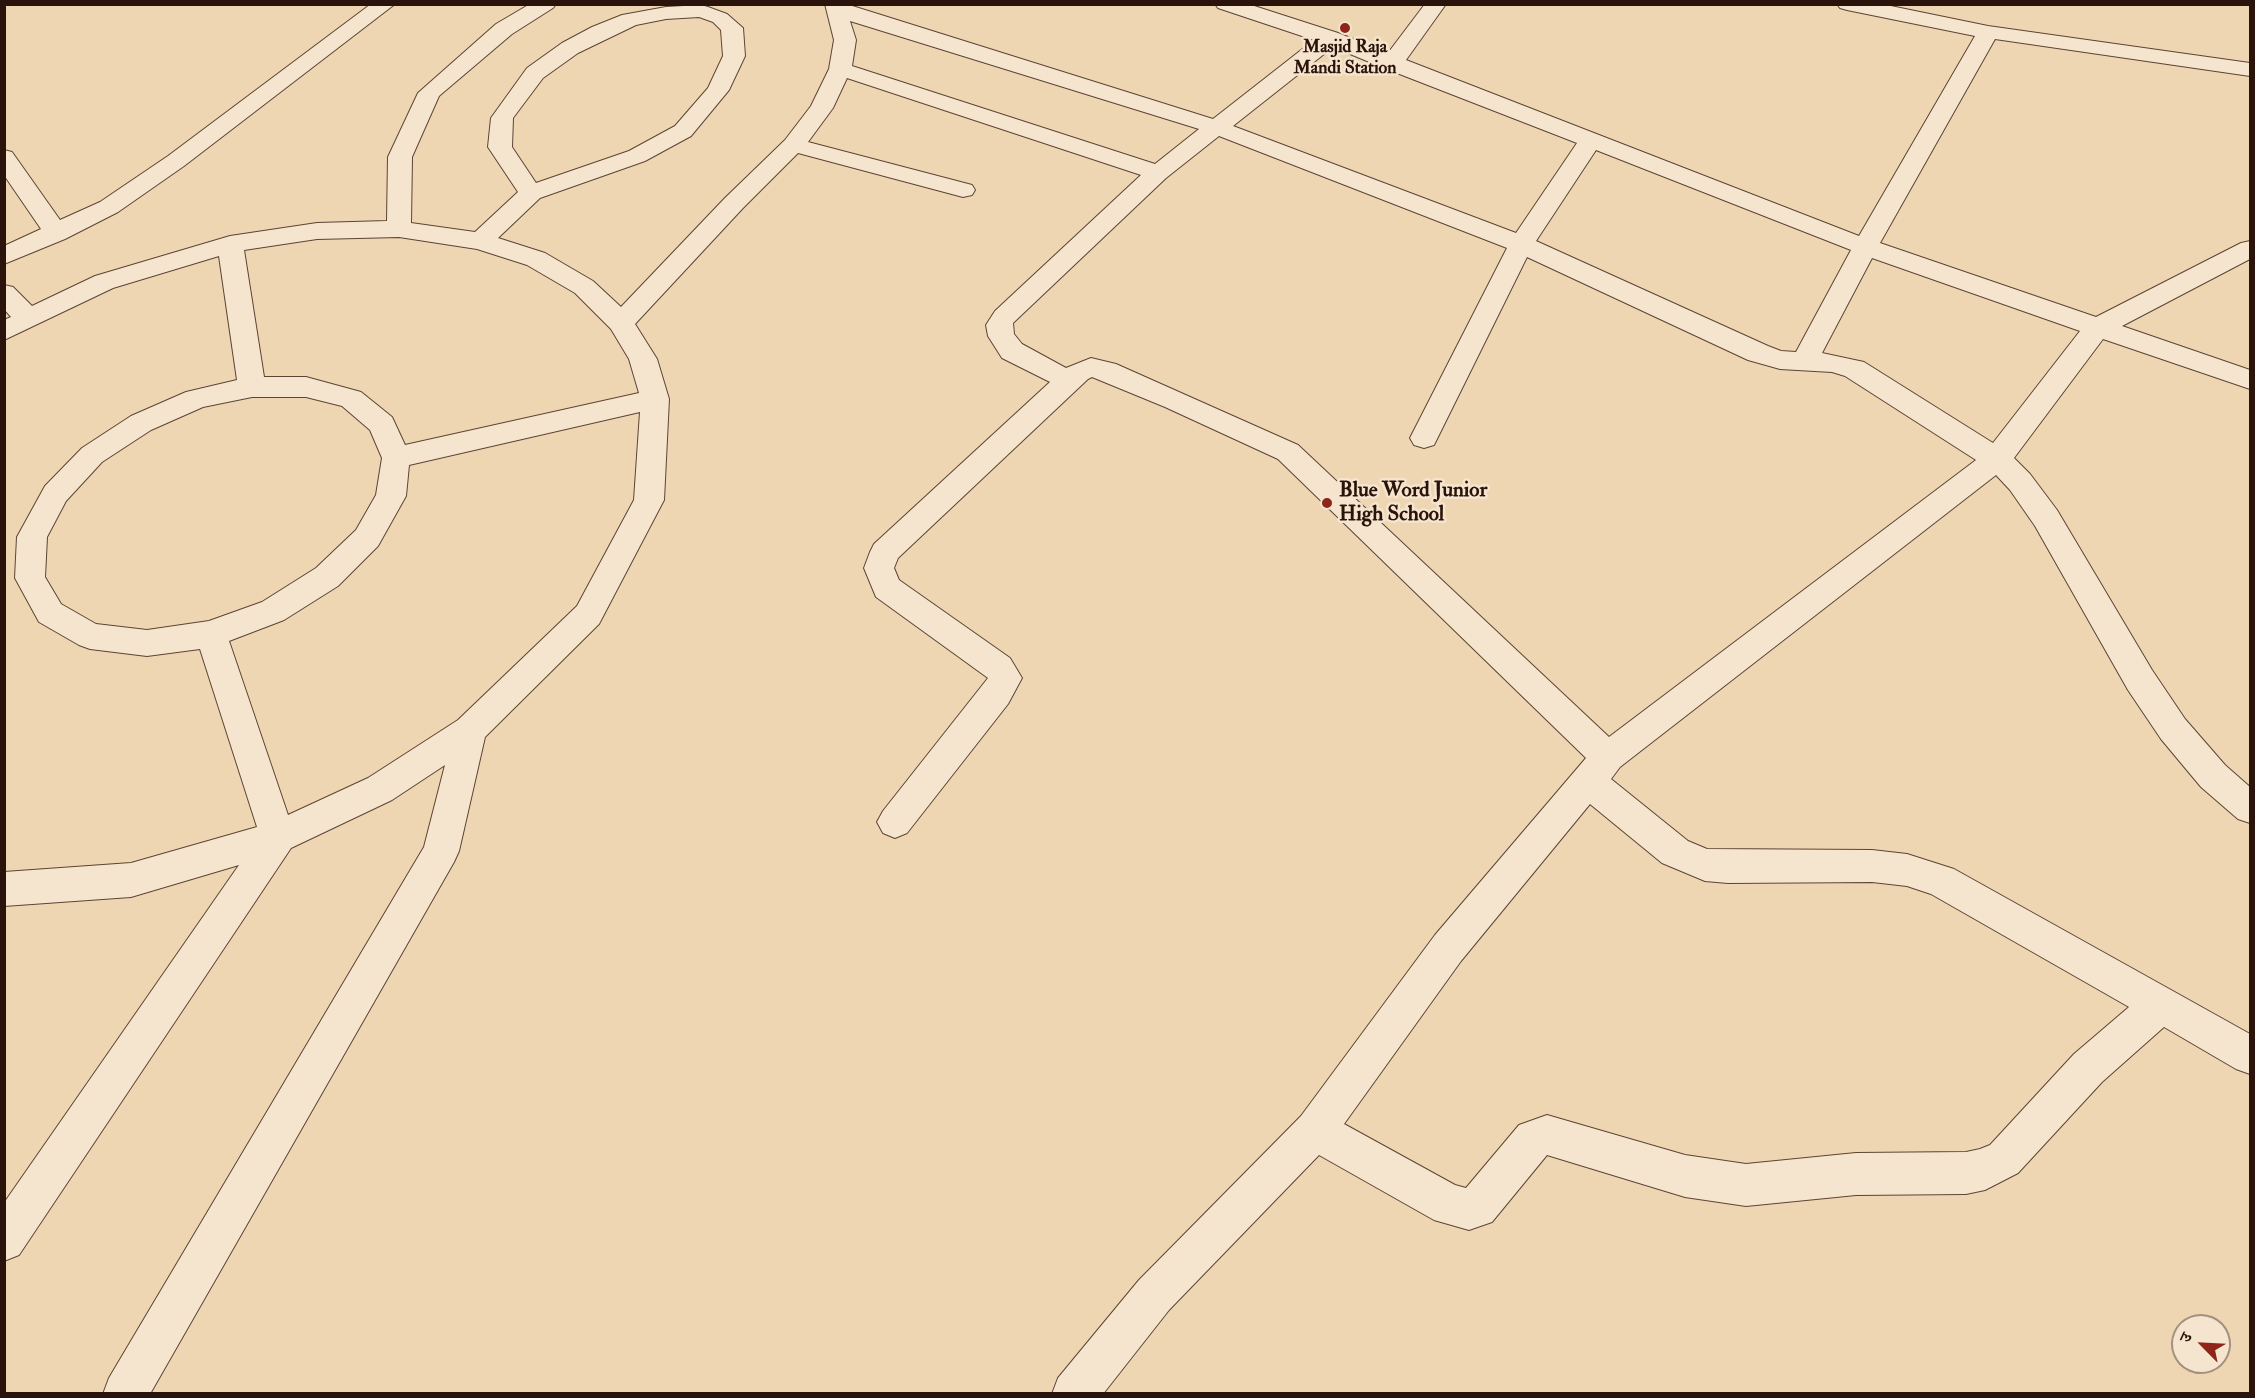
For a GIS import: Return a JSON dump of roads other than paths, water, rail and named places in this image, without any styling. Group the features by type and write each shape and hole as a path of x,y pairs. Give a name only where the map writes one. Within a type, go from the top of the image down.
{"street":[{"path":"4,256 109,207 176,161 385,4"},
{"path":"399,229 400,157 429,93 504,29 546,4"},
{"path":"1225,4 1330,38 1865,247 2250,380"},
{"path":"1392,63 1436,4"},
{"path":"1847,4 1988,32 2250,69"},
{"path":"621,323 734,203 793,145 822,108 840,69 845,40 836,7"},
{"path":"836,7 1218,128 1521,244 1758,353 1780,360 1832,363 1854,369 1997,459 2020,482 2046,518 2140,680 2173,729 2213,776 2250,808"},
{"path":"480,241 531,193 637,156 683,131 718,90 734,56 732,28 704,8 630,20 600,32 570,48 535,73 502,118 500,147 531,193"},
{"path":"1804,362 1865,247 1988,32"},
{"path":"1069,380 1037,366 1012,351 1001,336 999,325 1004,317 1044,277 1158,173 1330,38"},
{"path":"840,69 1158,173"},
{"path":"1424,438 1521,244 1591,140"},
{"path":"793,145 963,190"},
{"path":"4,157 56,233"},
{"path":"4,293 17,325 104,282 230,244 317,231 399,229 480,241 536,259 584,287 621,323 643,358 655,399 649,500 588,615 470,730 380,789 278,837 131,880 4,889"},
{"path":"230,244 252,387"},
{"path":"1074,1394 1154,1295 1315,1130 1448,948 1598,768 1997,459 2097,327 2250,249"},
{"path":"895,822 996,694 1006,678 999,667 887,588 879,568 885,552 1069,380 1083,369 1091,367 1175,400 1288,452 1598,768 1675,852 1705,865 1728,867 1826,865 1907,870 1941,881 2250,1055"},
{"path":"252,387 306,387 351,399 382,423 396,458 391,496 367,538 327,577 273,611 211,634 147,643 90,636 50,613 30,578 18,541 55,494 92,455 141,423 196,399 252,387"},
{"path":"396,458 655,399"},
{"path":"211,634 278,837"},
{"path":"126,1394 441,851 470,730"},
{"path":"4,1239 278,837"},
{"path":"1315,1130 1449,1205 1469,1209 1477,1207 1533,1139 1547,1135 1685,1176 1746,1185 1856,1174 1966,1173 1985,1169 2004,1159 2088,1068 2161,1004"}],"place":[{"name":"Masjid Raja Mandi Station","path":"1345,28"},
{"name":"Blue Word Junior High School","path":"1327,503"}]}
